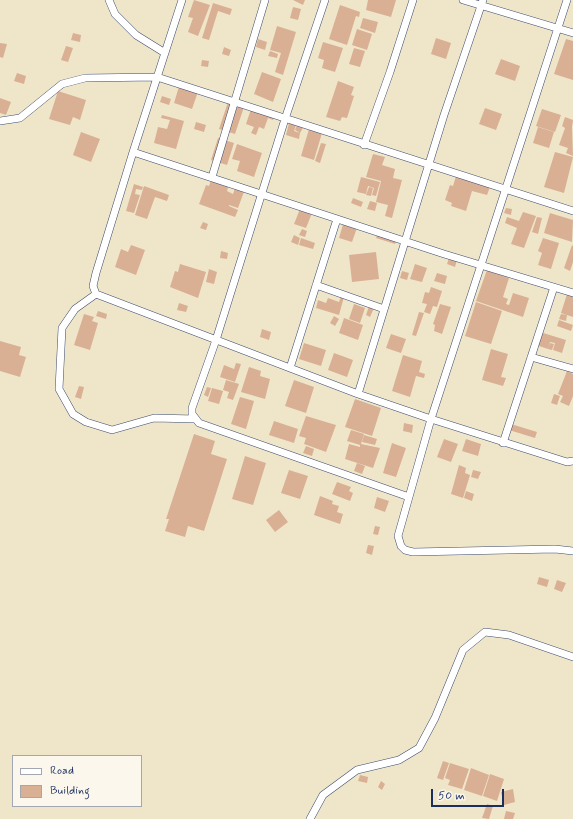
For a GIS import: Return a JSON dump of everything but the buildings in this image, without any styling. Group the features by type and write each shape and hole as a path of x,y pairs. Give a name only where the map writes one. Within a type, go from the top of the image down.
{"street":[{"path":"109,0 115,14 136,35 165,53"},
{"path":"182,0 96,273 93,286 96,294 358,394 503,443 567,462 573,461"},
{"path":"212,177 264,0"},
{"path":"325,0 285,119 216,340 192,408 192,414 199,423 409,497"},
{"path":"364,145 390,72 413,0"},
{"path":"463,0 482,3 573,33"},
{"path":"567,0 431,419 398,536 401,546 405,550 414,552 555,549 573,551"},
{"path":"358,394 429,165 482,3"},
{"path":"0,121 20,118 62,84 84,78 157,77 364,145 573,211"},
{"path":"133,152 405,241 573,293"},
{"path":"290,368 337,219"},
{"path":"316,285 384,309"},
{"path":"503,443 554,287"},
{"path":"96,294 75,309 62,328 59,389 73,414 86,422 112,430 154,418 195,419"},
{"path":"531,357 573,369"},
{"path":"310,819 323,795 357,770 399,760 419,748 435,718 463,650 485,632 508,635 573,657"}]}
